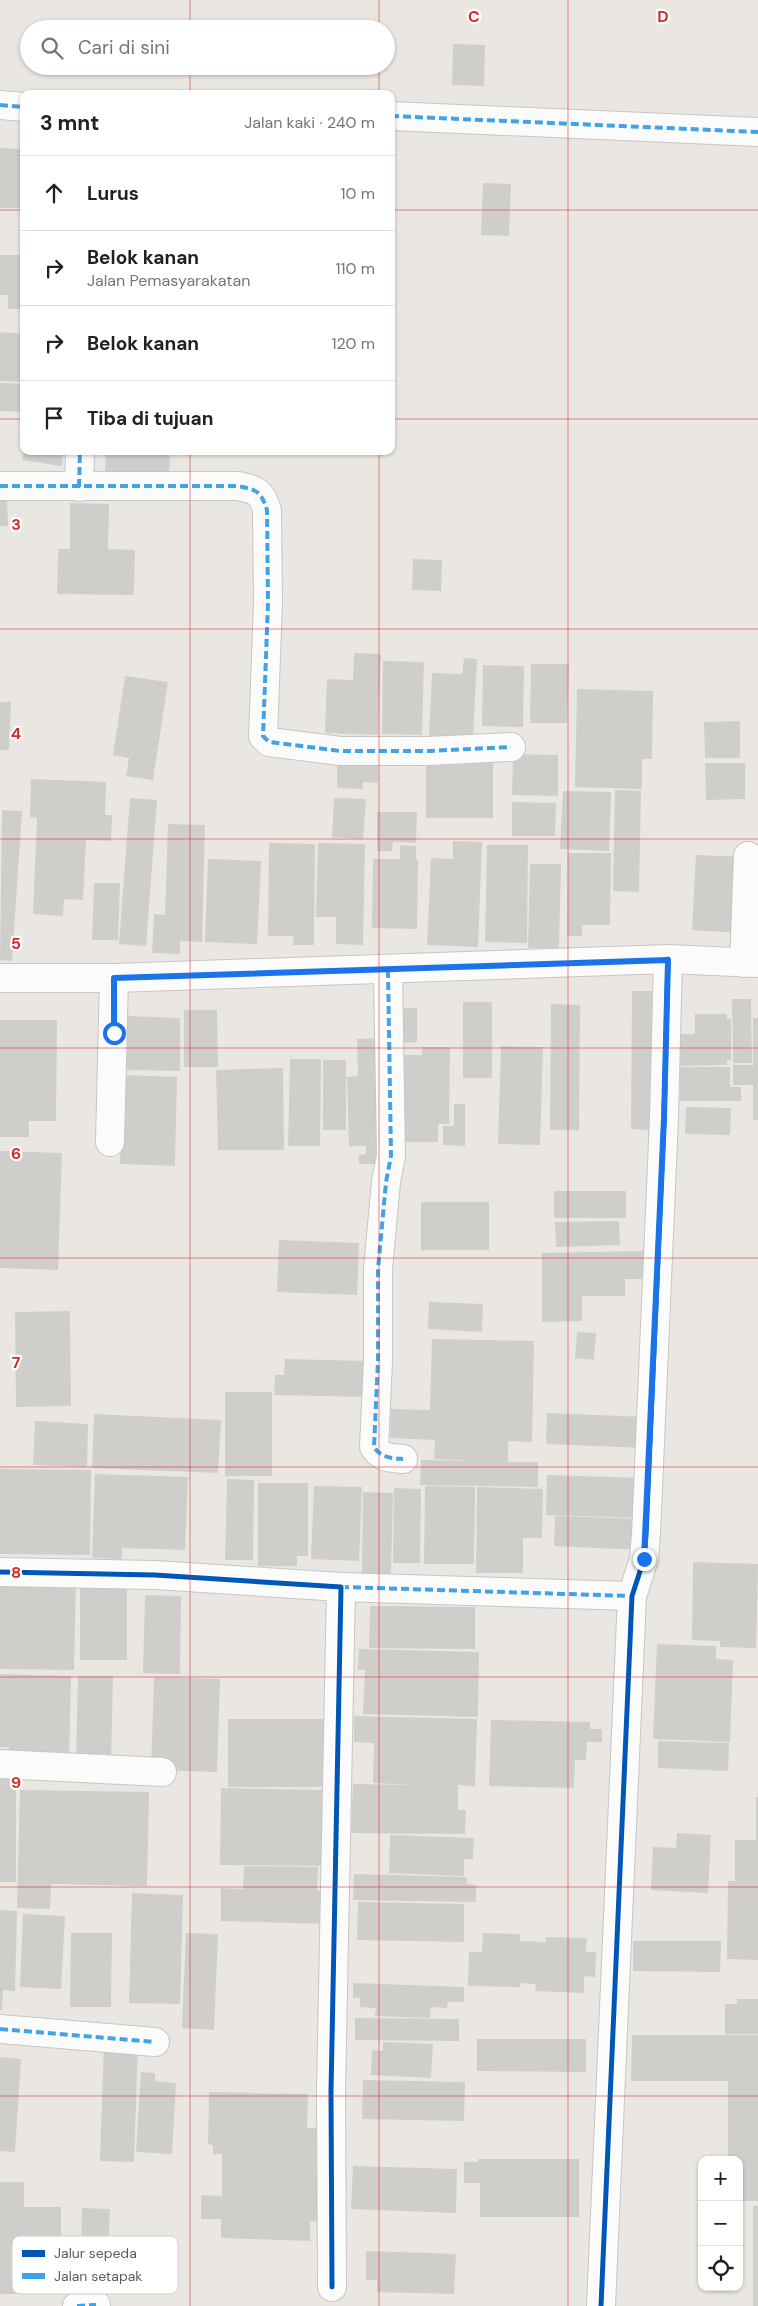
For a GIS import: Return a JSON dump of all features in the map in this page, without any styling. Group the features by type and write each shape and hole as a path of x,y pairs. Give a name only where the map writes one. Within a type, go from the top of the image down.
{"street":[{"path":"0,105 20,106"},
{"path":"395,116 758,132"},
{"path":"79,488 80,455"},
{"path":"0,486 79,488 238,486 254,489 263,497 267,510 268,613 263,736 269,742 340,751 428,751 511,747"},
{"path":"0,978 114,978 668,960 751,963 748,856"},
{"path":"601,2306 632,1596 644,1559 646,1535 664,1108 668,960"},
{"path":"388,970 392,1156 386,1182 378,1269 378,1361 374,1447 378,1453 386,1457 404,1459"},
{"path":"110,1142 114,978"},
{"path":"0,1572 156,1575 341,1587 632,1596"},
{"path":"332,2287 331,2091 341,1587"},
{"path":"0,1764 162,1772"},
{"path":"0,2030 156,2042"}],"building":[{"path":"453,44 485,45 484,86 452,85"},
{"path":"0,148 20,149 20,208 0,208"},
{"path":"483,183 511,184 509,236 481,235"},
{"path":"0,255 20,255 20,309 8,309 8,295 0,295"},
{"path":"0,332 20,334 20,382 0,381"},
{"path":"0,383 20,384 20,412 0,411"},
{"path":"23,455 63,455 62,466 22,460"},
{"path":"106,455 170,455 169,475 105,471"},
{"path":"0,494 7,494 8,526 0,526"},
{"path":"70,503 109,504 108,549 135,550 134,595 57,594 58,549 70,549"},
{"path":"413,559 442,560 441,591 412,590"},
{"path":"354,653 381,654 378,735 325,733 327,679 353,680"},
{"path":"464,658 477,659 473,737 429,736 432,673 462,674"},
{"path":"383,661 424,662 422,735 382,734"},
{"path":"531,664 569,664 567,723 530,723"},
{"path":"483,665 524,666 523,727 482,726"},
{"path":"125,676 168,682 153,780 126,776 129,758 113,755"},
{"path":"577,689 653,691 652,759 642,759 642,789 575,787"},
{"path":"0,702 11,702 9,750 0,750"},
{"path":"740,721 740,758 705,758 704,722"},
{"path":"426,754 493,754 493,818 426,818"},
{"path":"513,754 558,755 558,796 512,795"},
{"path":"378,755 378,783 363,782 363,789 337,788 337,757"},
{"path":"705,763 745,763 745,799 706,800"},
{"path":"31,779 106,782 105,815 112,815 111,841 86,840 83,900 64,899 63,916 33,914 37,818 30,817"},
{"path":"615,790 641,791 639,892 613,891"},
{"path":"563,791 611,792 609,851 560,849"},
{"path":"130,798 157,800 146,946 119,944"},
{"path":"334,798 366,799 363,839 332,837"},
{"path":"512,802 556,803 555,836 512,836"},
{"path":"2,810 22,811 12,961 0,960"},
{"path":"377,812 417,812 416,843 393,842 392,851 377,851"},
{"path":"168,824 205,825 202,942 180,941 180,954 152,953 154,914 165,915"},
{"path":"453,841 482,842 478,947 427,945 431,858 453,859"},
{"path":"269,843 315,844 314,945 293,945 294,936 268,936"},
{"path":"318,843 365,844 363,945 336,944 336,917 316,917"},
{"path":"400,845 416,846 416,859 418,860 417,929 372,928 373,859 400,859"},
{"path":"487,845 528,845 527,943 485,942"},
{"path":"568,853 611,853 610,925 582,925 582,936 567,936"},
{"path":"696,855 746,857 742,933 692,930"},
{"path":"208,859 261,861 257,944 205,942"},
{"path":"530,864 561,864 559,948 528,948"},
{"path":"94,883 120,883 118,940 92,940"},
{"path":"632,991 652,991 651,1130 631,1129"},
{"path":"732,999 751,999 752,1063 733,1063"},
{"path":"463,1002 492,1002 492,1078 463,1078"},
{"path":"551,1004 580,1005 579,1130 550,1130"},
{"path":"397,1008 417,1008 417,1042 398,1043"},
{"path":"184,1010 217,1010 218,1067 184,1067"},
{"path":"695,1014 727,1014 727,1019 731,1019 731,1060 727,1060 727,1065 677,1066 677,1034 695,1034"},
{"path":"127,1016 180,1018 180,1071 127,1070"},
{"path":"753,1018 758,1018 758,1120 753,1120 753,1085 733,1085 733,1065 753,1065"},
{"path":"0,1020 57,1020 56,1121 29,1121 29,1137 0,1137"},
{"path":"386,1038 387,1164 359,1164 359,1155 366,1154 366,1146 349,1146 347,1077 358,1076 357,1039"},
{"path":"501,1046 543,1047 540,1145 498,1144"},
{"path":"422,1047 450,1047 449,1124 438,1124 438,1142 400,1142 402,1055 422,1055"},
{"path":"290,1059 321,1059 320,1146 288,1146"},
{"path":"323,1060 346,1060 346,1130 323,1130"},
{"path":"680,1067 730,1067 730,1087 741,1087 741,1101 680,1101"},
{"path":"283,1068 284,1150 218,1150 216,1070"},
{"path":"122,1075 177,1077 175,1166 120,1164"},
{"path":"454,1104 465,1104 465,1146 443,1145 443,1126 454,1126"},
{"path":"686,1107 731,1108 730,1135 685,1134"},
{"path":"0,1151 62,1153 58,1270 0,1268"},
{"path":"554,1191 626,1191 626,1218 554,1218"},
{"path":"421,1202 489,1202 489,1250 421,1250"},
{"path":"619,1221 620,1245 556,1247 555,1222"},
{"path":"279,1240 359,1243 357,1295 277,1292"},
{"path":"646,1251 646,1279 625,1279 625,1296 582,1296 582,1321 542,1322 542,1253"},
{"path":"429,1302 483,1304 482,1332 428,1329"},
{"path":"70,1311 71,1406 16,1407 15,1312"},
{"path":"577,1332 596,1333 594,1360 575,1358"},
{"path":"432,1339 534,1341 532,1442 508,1441 508,1462 538,1462 538,1487 420,1485 421,1460 477,1461 434,1459 435,1440 390,1438 391,1409 430,1410"},
{"path":"285,1359 369,1361 368,1397 274,1395 275,1375 284,1375"},
{"path":"225,1392 272,1392 272,1476 225,1476"},
{"path":"547,1413 646,1417 645,1448 546,1444"},
{"path":"94,1414 221,1420 218,1473 92,1468"},
{"path":"35,1421 88,1424 87,1467 33,1465"},
{"path":"0,1469 91,1470 90,1555 0,1554"},
{"path":"95,1474 188,1477 185,1550 122,1548 122,1559 92,1558"},
{"path":"547,1475 643,1478 642,1518 546,1515"},
{"path":"227,1479 254,1480 253,1560 225,1560"},
{"path":"258,1483 308,1483 308,1556 297,1556 297,1566 258,1566"},
{"path":"314,1486 362,1487 359,1561 311,1559"},
{"path":"425,1486 475,1487 474,1564 424,1564"},
{"path":"477,1487 543,1489 542,1538 523,1538 523,1573 476,1573"},
{"path":"394,1488 421,1489 420,1563 393,1563"},
{"path":"363,1492 393,1493 391,1574 362,1573"},
{"path":"555,1516 643,1519 642,1550 554,1546"},
{"path":"693,1562 758,1564 756,1648 720,1647 720,1641 692,1640"},
{"path":"0,1577 76,1579 74,1670 0,1669"},
{"path":"80,1580 127,1580 127,1660 80,1660"},
{"path":"145,1595 181,1596 180,1674 143,1673"},
{"path":"370,1606 475,1607 475,1649 369,1648"},
{"path":"657,1644 716,1646 716,1659 733,1660 730,1742 653,1739"},
{"path":"359,1649 479,1652 478,1717 363,1714 365,1670 358,1670"},
{"path":"0,1674 71,1676 69,1763 9,1761 9,1747 0,1747"},
{"path":"78,1676 113,1676 111,1763 76,1762"},
{"path":"154,1677 220,1679 217,1772 151,1770"},
{"path":"354,1716 477,1719 475,1786 458,1785 458,1810 466,1810 465,1834 351,1833 353,1784 414,1785 373,1783 374,1743 354,1742"},
{"path":"228,1719 324,1719 324,1787 228,1787"},
{"path":"491,1720 590,1722 590,1729 602,1729 602,1742 587,1742 586,1760 575,1760 574,1788 489,1786"},
{"path":"658,1741 729,1743 728,1771 658,1768"},
{"path":"0,1775 16,1775 16,1882 0,1882"},
{"path":"221,1788 324,1790 323,1866 220,1865"},
{"path":"20,1790 149,1792 147,1886 51,1884 50,1909 17,1908"},
{"path":"756,1797 758,1797 758,1960 727,1959 728,1881 735,1881 735,1840 756,1840"},
{"path":"677,1833 711,1835 708,1893 651,1890 653,1847 676,1848"},
{"path":"390,1835 474,1838 473,1859 464,1859 464,1876 389,1873"},
{"path":"244,1866 318,1867 317,1890 331,1890 330,1924 221,1921 221,1888 243,1889"},
{"path":"354,1874 467,1877 467,1884 476,1885 476,1902 353,1900"},
{"path":"132,1893 183,1895 180,2004 129,2003"},
{"path":"358,1902 464,1904 464,1942 357,1940"},
{"path":"0,1910 17,1911 15,1991 3,1990 2,2010 0,2010"},
{"path":"23,1914 65,1916 61,1989 20,1987"},
{"path":"71,1933 112,1933 111,2007 70,2007"},
{"path":"186,1933 218,1934 214,2030 182,2028"},
{"path":"483,1933 520,1934 520,1941 546,1942 546,1937 587,1938 586,1952 596,1952 595,1977 584,1976 584,1993 535,1991 536,1984 520,1983 520,1987 468,1986 469,1952 482,1952"},
{"path":"633,1941 721,1941 720,1972 633,1971"},
{"path":"353,1983 464,1987 464,2002 448,2002 447,2008 431,2007 430,2018 375,2016 376,2008 360,2007 360,1998 353,1998"},
{"path":"737,1999 758,1999 758,2034 725,2034 725,2004 737,2004"},
{"path":"355,2018 459,2019 459,2041 355,2040"},
{"path":"632,2035 758,2035 758,2201 743,2201 743,2156 728,2156 728,2081 631,2081"},
{"path":"477,2039 586,2039 586,2072 477,2071"},
{"path":"104,2042 138,2043 134,2162 100,2161"},
{"path":"383,2042 433,2044 431,2078 371,2075 372,2050 383,2051"},
{"path":"0,2057 21,2059 15,2152 0,2151"},
{"path":"141,2072 155,2073 155,2081 176,2083 172,2154 136,2152"},
{"path":"363,2080 465,2082 464,2121 362,2119"},
{"path":"209,2092 308,2094 307,2128 324,2128 322,2222 310,2221 310,2241 221,2238 221,2219 201,2219 201,2195 222,2196 222,2154 213,2154 213,2145 208,2144"},
{"path":"478,2159 579,2159 579,2217 480,2217 480,2183 464,2183 464,2162 478,2162"},
{"path":"353,2166 457,2169 456,2213 351,2209"},
{"path":"0,2182 24,2182 24,2207 61,2207 61,2236 12,2236 12,2294 0,2294"},
{"path":"753,2206 758,2206 758,2306 753,2306"},
{"path":"82,2208 110,2209 109,2236 81,2236"},
{"path":"366,2251 456,2254 454,2294 377,2292 377,2280 366,2280"}],"marked path":[{"path":"0,105 20,107"},
{"path":"395,116 758,132"},
{"path":"79,487 80,455"},
{"path":"0,486 238,486 254,490 263,499 267,510 268,603 263,736 269,742 340,751 428,751 511,747"},
{"path":"388,970 391,1156 386,1182 378,1269 378,1361 374,1447 377,1451 390,1458 403,1459"},
{"path":"341,1587 632,1596"},
{"path":"0,2029 155,2042"},
{"path":"77,2306 96,2305"}],"cycle path":[{"path":"601,2306 632,1596 644,1559 646,1535 664,1118 668,959"},
{"path":"0,1572 155,1575 341,1587 331,2091 332,2287"}],"route":[{"path":"114,1033 114,978 668,960 664,1118 644,1559"}]}
